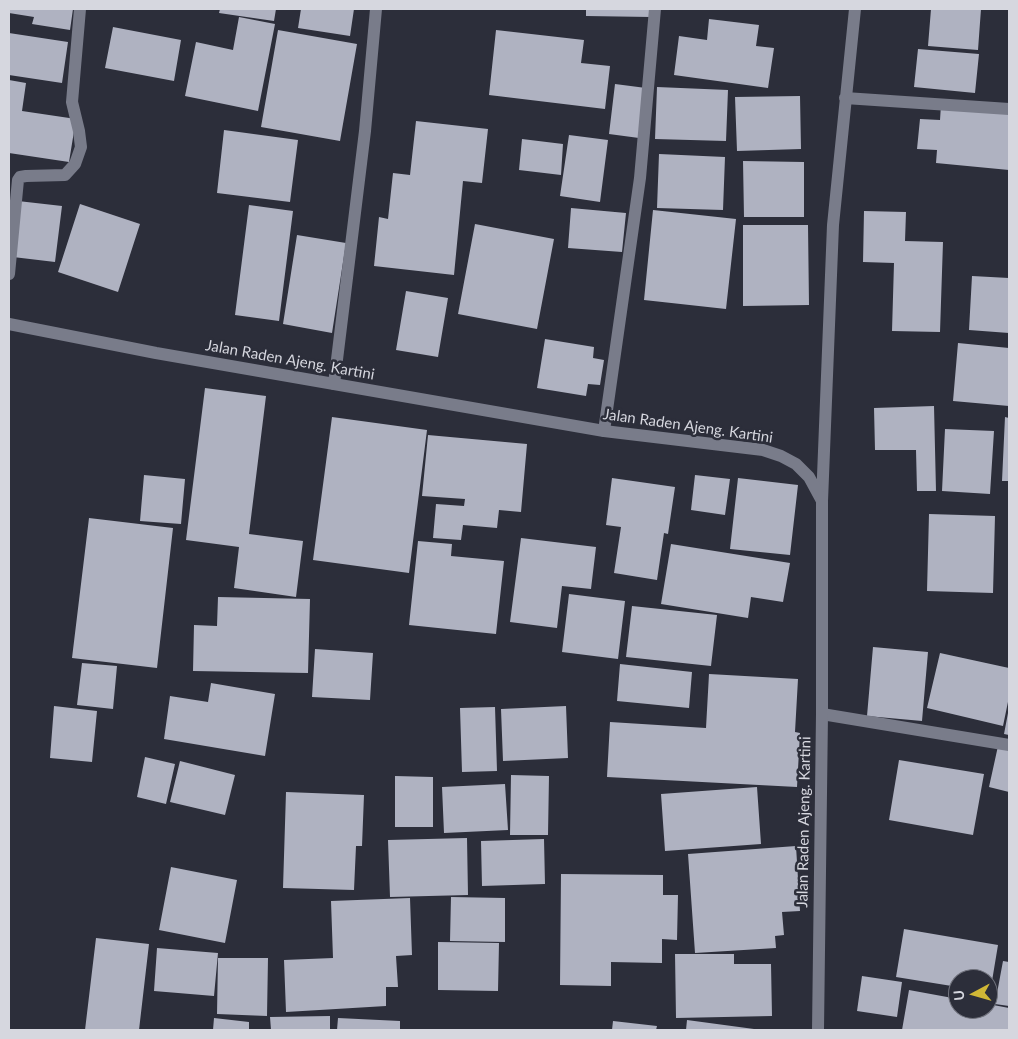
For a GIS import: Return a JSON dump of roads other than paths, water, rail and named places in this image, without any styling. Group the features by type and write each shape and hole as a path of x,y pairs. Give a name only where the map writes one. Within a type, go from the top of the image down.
{"street":[{"path":"9,274 18,180 20,177 26,176 65,175 75,164 80,147 79,131 72,102 80,9"},
{"path":"334,384 365,131 376,9"},
{"path":"604,431 640,178 655,9"},
{"path":"822,501 833,225 855,9"},
{"path":"845,98 1009,109"},
{"name":"Jalan Raden Ajeng. Kartini","path":"9,324 156,353 604,431 763,450 781,456 796,464 809,477 822,501 822,714 818,1030"},
{"path":"822,714 1009,745"}]}
